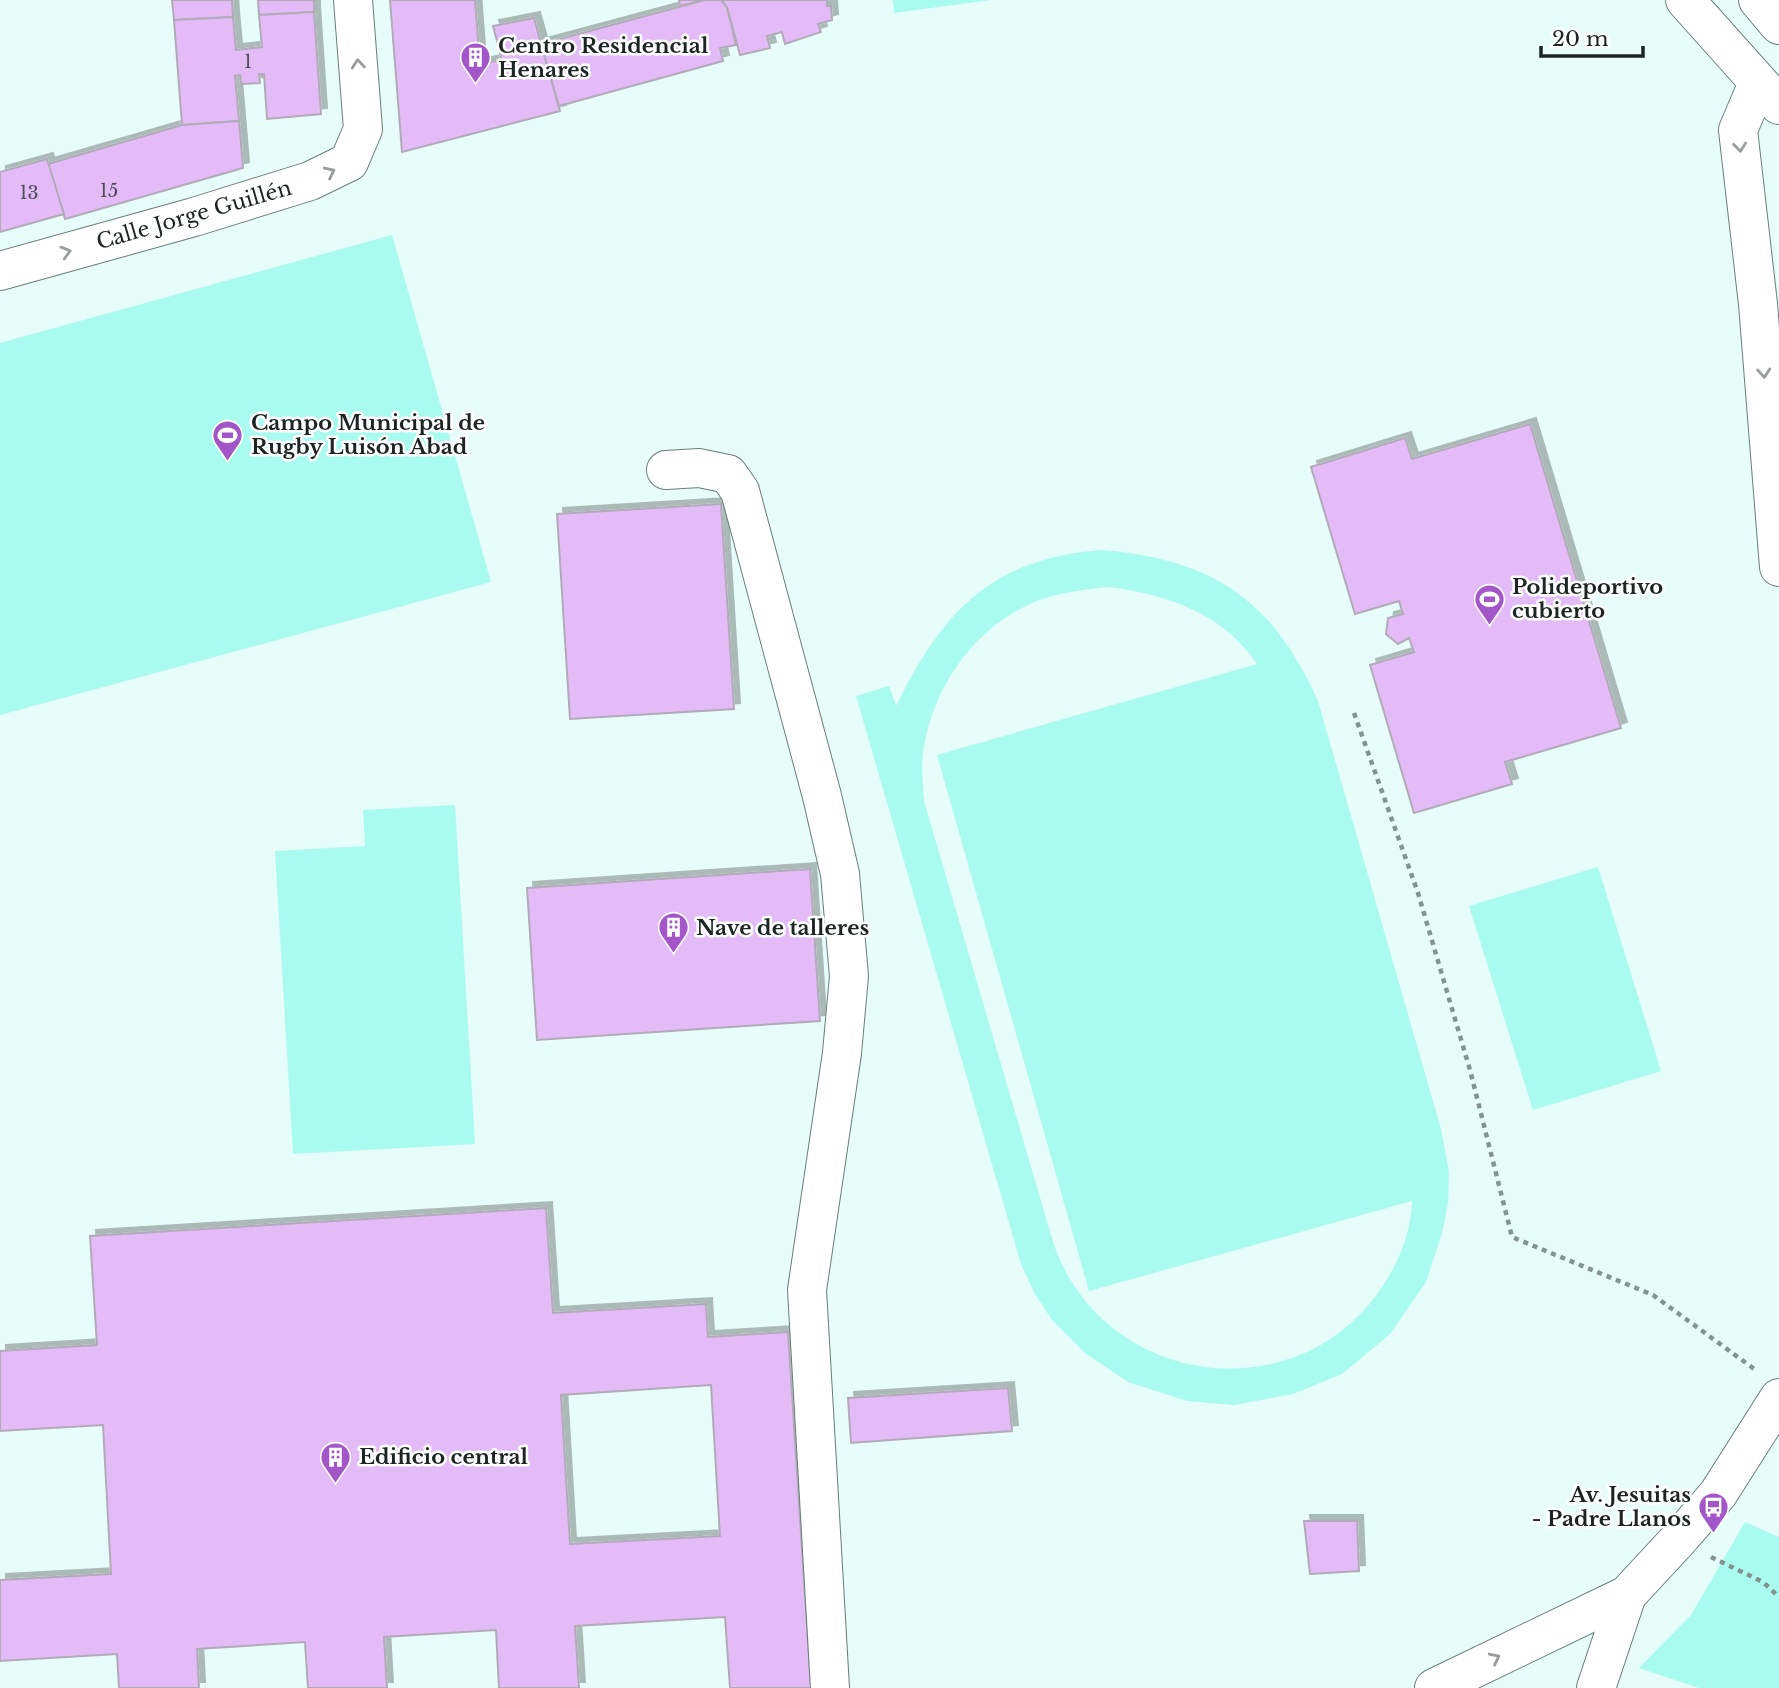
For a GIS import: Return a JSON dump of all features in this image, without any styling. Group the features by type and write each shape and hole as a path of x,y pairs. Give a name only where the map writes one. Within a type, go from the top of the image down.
{"street":[{"name":"Calle Jorge Guillén","path":"0,271 194,217 319,178 349,162 363,129 353,0"},
{"path":"1685,0 1769,94 1738,130 1769,304 1779,567"},
{"path":"1758,0 1779,25"},
{"path":"667,470 699,468 728,474 740,491 822,796 840,874 849,976 842,1053 807,1290 831,1688"},
{"path":"1434,1688 1627,1595 1718,1494 1771,1387"},
{"path":"1596,1688 1627,1595"}],"path":[{"path":"1354,713 1418,893 1470,1070 1512,1237 1653,1295 1771,1387"},
{"path":"1709,1556 1763,1582 1779,1597"}],"green space":[{"path":"893,0 991,0 894,13"},
{"name":"Campo Municipal de Rugby Luisón Abad","path":"392,235 491,582 0,715 0,343"},
{"path":"1101,550 1141,555 1176,563 1207,575 1234,591 1259,611 1300,666 1318,701 1441,1129 1449,1172 1448,1204 1426,1282 1390,1334 1342,1374 1293,1394 1234,1405 1187,1401 1128,1382 1085,1353 1052,1320 1035,1294 1021,1264 856,696 889,686 896,706 932,643 975,596 1000,578 1029,565 1063,555","holes":["1110,587 1173,601 1211,619 1243,646 1257,664 937,755 1089,1291 1412,1201 1406,1237 1392,1270 1380,1290 1343,1330 1299,1355 1251,1367 1202,1366 1155,1353 1112,1327 1077,1290 1053,1242 924,801 922,759 928,729 947,682 976,643 994,626 1037,601 1073,591"]},
{"path":"455,805 475,1144 293,1154 275,851 365,846 363,810"},
{"path":"1598,867 1661,1071 1533,1110 1469,906"},
{"path":"1745,1522 1779,1537 1779,1688 1699,1688 1639,1668 1691,1615"}],"building":[{"path":"172,0 232,0 233,17 174,20"},
{"path":"258,0 314,0 314,12 259,15"},
{"name":"Centro Residencial Henares","path":"390,0 475,0 480,64 502,60 493,26 534,18 560,111 402,152"},
{"path":"679,0 705,0 680,6"},
{"path":"705,0 721,0 727,7 736,45 720,48 723,61 559,106 541,44"},
{"path":"721,0 827,0 827,6 831,6 832,20 818,24 821,32 785,44 782,32 767,36 770,48 740,55 727,7"},
{"path":"314,12 321,114 267,119 264,74 259,74 260,83 241,84 240,75 235,76 239,121 182,125 174,20 233,17 236,50 262,47 259,15"},
{"path":"239,121 243,168 65,219 48,164 182,125"},
{"path":"47,159 64,214 0,232 0,172"},
{"name":"Polideportivo cubierto","path":"1530,424 1621,728 1505,762 1512,784 1414,813 1370,665 1414,652 1409,638 1398,644 1386,634 1388,618 1403,614 1399,601 1355,614 1311,467 1405,438 1412,459"},
{"path":"721,504 734,709 570,719 557,514"},
{"name":"Nave de talleres","path":"810,869 820,1021 537,1040 527,888"},
{"name":"Edificio central","path":"546,1208 553,1313 706,1304 708,1337 788,1332 811,1688 730,1688 725,1617 575,1626 579,1688 499,1688 496,1630 384,1637 387,1688 308,1688 305,1642 197,1649 199,1688 119,1688 117,1654 0,1661 0,1580 111,1574 103,1425 0,1431 0,1351 97,1345 90,1236","holes":["711,1385 720,1536 570,1544 561,1395"]},
{"path":"1008,1388 1012,1431 851,1443 848,1398"},
{"path":"1304,1521 1357,1521 1359,1571 1310,1574"}],"place":[{"name":"Centro Residencial Henares","path":"475,85"},
{"name":"Campo Municipal de Rugby Luisón Abad","path":"228,462"},
{"name":"Polideportivo cubierto","path":"1489,626"},
{"name":"Nave de talleres","path":"673,955"},
{"name":"Edificio central","path":"336,1484"},
{"name":"Av. Jesuitas - Padre Llanos","path":"1714,1534"}]}
